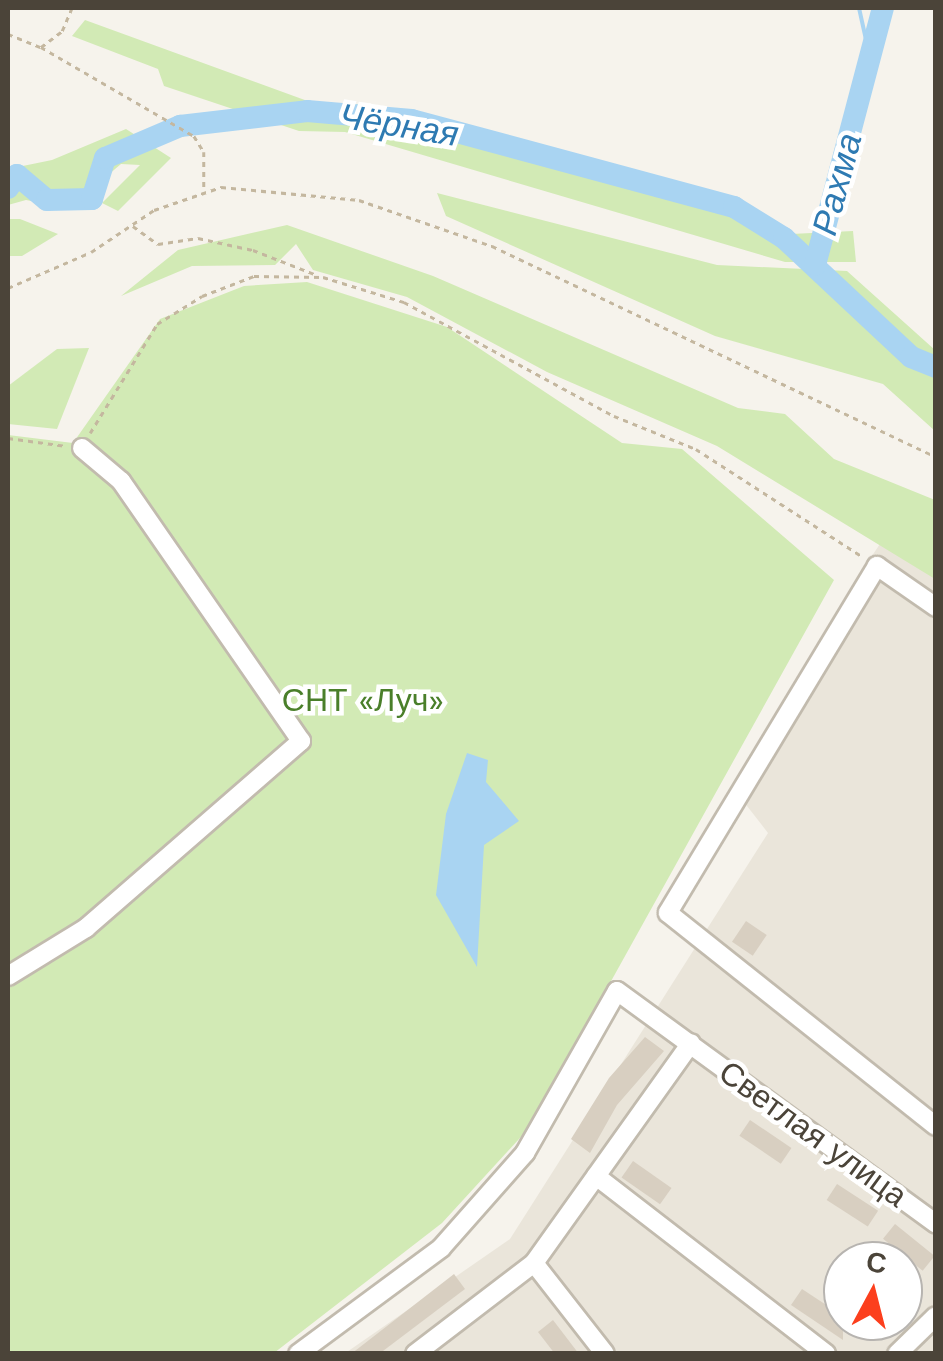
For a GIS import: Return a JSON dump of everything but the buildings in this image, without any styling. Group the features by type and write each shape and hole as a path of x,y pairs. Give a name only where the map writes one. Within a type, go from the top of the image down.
{"street":[{"path":"8,976 86,928 301,740 121,481 82,448"},
{"path":"936,606 877,566 668,914 936,1126"},
{"name":"Светлая улица","path":"298,1354 441,1248 525,1154 616,990 936,1224"},
{"path":"415,1354 534,1264 691,1044"},
{"path":"596,1176 826,1354"},
{"path":"534,1264 605,1354"},
{"path":"896,1354 929,1340 936,1316"}],"path":[{"path":"41,47 62,31 72,8"},
{"path":"8,34 41,47 137,104 178,123 204,152 204,193"},
{"path":"8,288 91,252 131,225 204,193 269,189 359,200 492,246 936,457"},
{"path":"131,225 158,244 198,238 253,250 324,278 404,302 614,416 696,450 877,566"},
{"path":"8,438 82,448 157,324 202,296 254,276 324,278"}],"shaded area":[{"path":"935,526 935,1353 344,1354 510,1239 768,833 740,797 851,587 884,538"}],"green space":[{"path":"85,20 313,103 378,105 791,234 853,231 856,262 785,262 345,132 299,131 164,86 158,69 72,36"},
{"path":"126,129 171,158 118,211 102,203 140,165 121,164 69,208 26,200 8,205 8,169 52,160"},
{"path":"437,193 717,265 847,271 935,350 935,431 883,384 715,336 446,216"},
{"path":"8,219 20,219 58,234 22,256 8,256"},
{"path":"287,225 433,276 738,408 785,414 834,459 935,500 935,579 717,446 547,372 407,297 313,270 296,244 275,265 192,266 121,296 178,250"},
{"name":"СНТ «Луч»","path":"307,282 447,327 622,443 682,449 834,580 530,1127 442,1223 274,1353 8,1354 8,435 73,443 160,319 244,286"},
{"path":"89,348 57,429 8,424 8,386 57,349"}],"water":[{"path":"467,753 488,760 486,782 519,821 484,845 477,967 436,895 446,814"}],"waterway":[{"path":"859,8 871,62"},
{"name":"Рахма","path":"815,265 883,8"},
{"name":"Чёрная","path":"8,188 17,175 47,200 92,199 105,158 180,126 307,111 412,120 734,207 784,238 911,357 936,367"}]}
